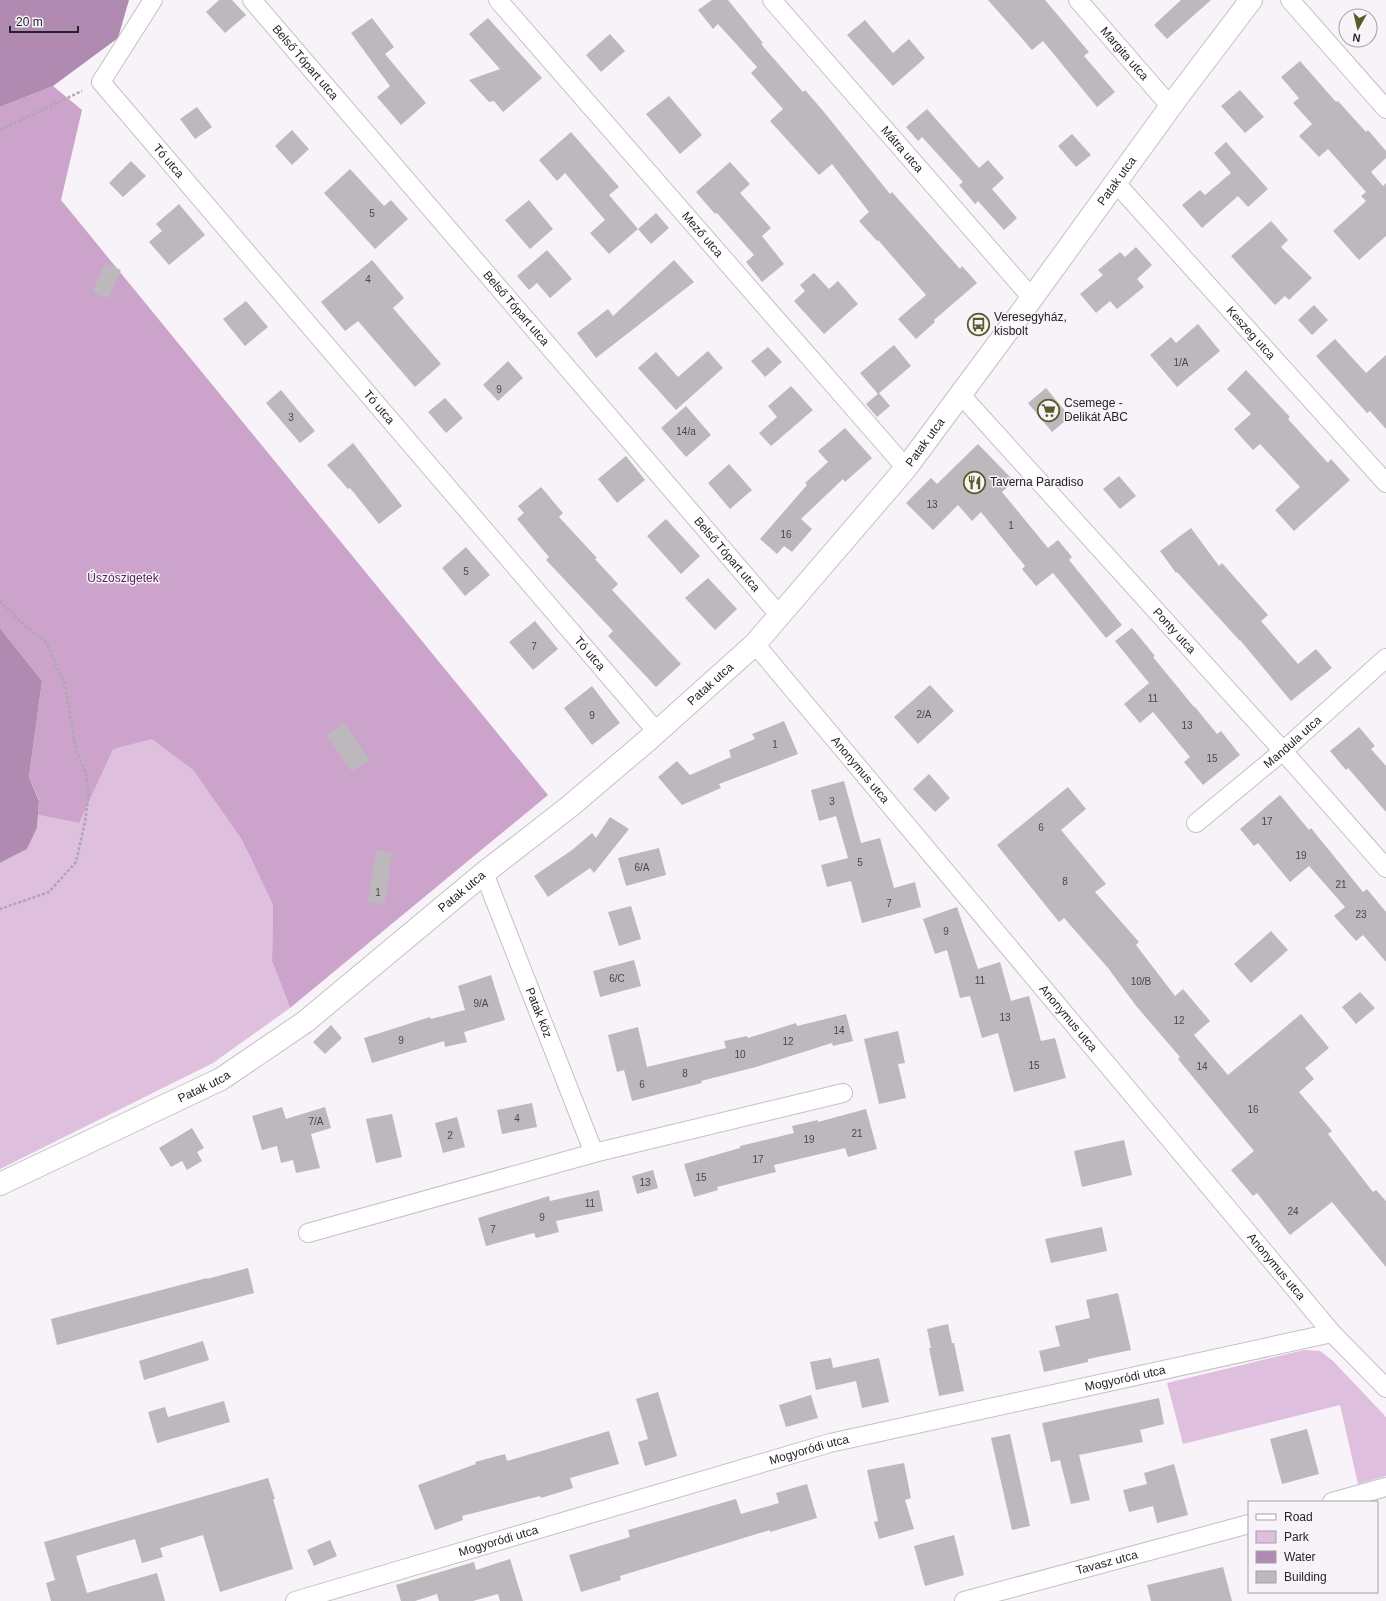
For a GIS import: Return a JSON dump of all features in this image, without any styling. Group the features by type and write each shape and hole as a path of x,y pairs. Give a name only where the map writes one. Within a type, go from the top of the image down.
{"street":[{"path":"101,82 153,0"},
{"name":"Belső Tópart utca","path":"252,0 780,616"},
{"name":"Mező utca","path":"498,0 906,468"},
{"name":"Mátra utca","path":"772,0 1032,298"},
{"name":"Margita utca","path":"1078,0 1171,107"},
{"name":"Patak utca","path":"0,1184 221,1079 305,1022 484,873 569,807 657,732 755,644 906,468 1032,298 1115,182 1251,0"},
{"path":"1290,0 1386,109"},
{"name":"Tó utca","path":"101,82 657,732"},
{"name":"Keszeg utca","path":"1115,182 1386,483"},
{"name":"Ponty utca","path":"961,395 1283,751 1386,868"},
{"name":"Anonymus utca","path":"755,644 1332,1334 1386,1388"},
{"name":"Mandula utca","path":"1196,823 1283,751 1386,658"},
{"name":"Patak köz","path":"484,873 594,1153"},
{"path":"308,1233 594,1153 843,1093"},
{"name":"Mogyoródi utca","path":"295,1601 830,1443 1332,1334"},
{"path":"1336,1501 1386,1488"},
{"name":"Tavasz utca","path":"964,1601 1248,1524"}],"path":[{"path":"0,130 101,82"},
{"path":"0,601 23,624 46,642 65,684 76,750 85,771 89,792 85,822 76,862 49,892 0,909"}],"green space":[{"name":"Úszószigetek","path":"53,86 82,110 61,200 548,795 290,1008 272,961 273,905 242,840 193,770 152,739 113,749 79,823 38,815 39,800 29,777 42,681 0,628 0,107"},
{"path":"67,642 121,747 152,738 193,770 242,840 273,905 272,961 290,1008 213,1063 0,1169 0,863 27,849 37,828 38,815 79,823"},
{"path":"1304,1350 1320,1351 1333,1361 1386,1417 1386,1476 1358,1484 1340,1405 1183,1444 1167,1383"}],"water":[{"path":"0,0 129,0 118,38 53,86 0,107"},
{"path":"0,628 42,681 29,777 39,801 37,828 27,849 0,863"}],"building":[{"path":"219,0 232,0 246,15 225,33 206,12"},
{"path":"712,0 728,0 763,43 761,44 803,92 805,90 824,112 890,194 892,192 960,269 962,266 977,283 934,320 935,322 916,339 898,319 926,295 878,240 877,241 859,221 869,212 832,164 819,175 770,121 783,109 751,73 757,67 718,24 713,29 698,10"},
{"path":"988,0 1045,0 1089,52 1084,56 1115,92 1097,107 1043,41 1032,50"},
{"path":"1181,0 1211,0 1167,39 1154,25"},
{"path":"372,18 394,47 385,54 426,103 401,125 377,97 390,86 351,33"},
{"path":"488,18 542,78 503,112 494,101 489,102 469,80 500,69 469,34"},
{"path":"865,20 893,53 909,39 925,58 893,86 847,35"},
{"path":"610,34 625,51 601,72 586,55"},
{"path":"1300,61 1336,102 1338,101 1366,132 1368,130 1386,151 1386,158 1371,172 1383,186 1386,183 1386,236 1359,260 1333,231 1366,201 1361,196 1366,192 1328,149 1319,157 1299,136 1312,124 1293,103 1299,98 1281,77"},
{"path":"1240,90 1264,117 1245,133 1221,106"},
{"path":"669,96 702,135 680,154 646,114"},
{"path":"197,107 212,127 195,139 180,119"},
{"path":"927,109 979,168 988,160 1004,178 992,189 1017,218 1004,230 978,201 975,204 959,185 963,182 922,137 918,141 906,127"},
{"path":"292,130 309,149 292,165 275,146"},
{"path":"571,132 619,187 609,195 638,229 609,254 590,233 605,220 565,173 557,181 539,160"},
{"path":"1072,134 1091,155 1076,167 1058,146"},
{"path":"1226,142 1268,189 1248,207 1238,196 1202,228 1182,205 1200,190 1205,195 1231,173 1214,153"},
{"path":"131,161 146,176 123,197 109,183"},
{"path":"730,162 750,184 740,193 771,228 762,236 784,264 762,282 746,262 754,255 717,213 715,214 696,192"},
{"path":"350,169 384,206 391,200 408,219 375,249 324,193"},
{"path":"529,200 553,229 530,249 505,220"},
{"path":"179,204 205,235 169,265 149,242 162,231 156,224"},
{"path":"656,213 669,228 651,244 638,229"},
{"path":"1271,221 1288,240 1281,247 1312,278 1289,300 1285,296 1275,305 1231,256"},
{"path":"1136,247 1152,265 1137,279 1144,287 1117,309 1110,301 1096,313 1080,294 1103,275 1098,270 1120,252 1125,257"},
{"path":"547,250 572,279 550,298 537,283 529,290 517,276"},
{"path":"372,260 404,298 393,308 441,364 415,387 358,321 345,331 321,302"},
{"path":"674,260 694,282 596,358 577,333 608,309 613,316"},
{"path":"105,263 121,270 108,299 92,292"},
{"path":"814,273 829,289 838,281 858,304 824,334 794,301 805,291 800,285"},
{"path":"246,301 268,327 245,346 223,319"},
{"path":"1314,305 1328,320 1312,335 1298,320"},
{"path":"1198,324 1220,351 1177,387 1150,355 1171,337 1176,343"},
{"path":"1335,339 1366,373 1386,355 1386,429 1370,411 1367,413 1316,356"},
{"path":"894,345 911,366 878,394 860,373"},
{"path":"768,347 782,362 765,377 751,361"},
{"path":"708,351 723,368 676,410 638,368 656,352 678,377"},
{"path":"508,361 523,378 498,401 483,385"},
{"path":"1246,370 1290,417 1288,419 1328,463 1331,459 1350,480 1294,531 1275,510 1300,487 1260,444 1253,450 1234,429 1251,414 1227,389"},
{"path":"791,386 813,410 771,446 759,433 777,417 768,406"},
{"name":"Csemege - Delikát ABC","path":"1046,388 1070,417 1052,432 1028,403"},
{"path":"281,390 315,431 300,443 266,403"},
{"path":"879,393 890,406 877,417 866,404"},
{"path":"445,398 463,418 446,433 428,412"},
{"path":"686,406 711,435 686,457 661,428"},
{"path":"845,428 872,458 845,482 843,479 801,519 812,529 792,552 784,546 777,554 760,539 807,485 805,483 828,462 818,451"},
{"path":"353,443 402,506 379,524 350,488 348,489 327,465"},
{"path":"978,444 1014,481 1002,492 1048,548 1058,540 1072,557 1069,560 1122,625 1106,638 1053,573 1036,586 1022,569 1025,566 981,512 972,521 958,505 933,530 906,503 931,478 937,484"},
{"path":"626,456 645,480 617,503 598,479"},
{"path":"729,464 752,490 730,509 708,483"},
{"path":"1119,476 1136,496 1120,509 1103,489"},
{"path":"541,487 563,513 559,517 597,558 595,559 618,584 612,590 681,664 656,687 608,636 613,631 546,560 549,557 517,519 524,513 518,506"},
{"path":"666,519 700,556 681,574 647,536"},
{"path":"1191,528 1219,566 1222,563 1268,615 1261,621 1298,664 1316,649 1332,668 1291,701 1240,640 1177,572 1176,573 1160,551"},
{"path":"466,547 490,575 465,596 442,568"},
{"path":"708,578 737,609 715,630 685,598"},
{"path":"535,621 558,649 533,670 509,642"},
{"path":"1132,628 1155,656 1153,657 1194,707 1217,734 1221,731 1240,755 1203,785 1184,762 1190,757 1153,712 1140,723 1124,704 1149,683 1115,641"},
{"path":"930,685 954,711 918,744 894,717"},
{"path":"592,686 620,723 592,745 564,708"},
{"path":"784,721 798,754 719,784 721,788 682,805 658,777 677,761 690,775 731,757 729,750 755,739 752,734"},
{"path":"344,723 370,760 352,772 326,735"},
{"path":"1359,727 1375,746 1371,749 1386,766 1386,812 1348,768 1346,770 1330,751"},
{"path":"929,774 950,798 935,812 913,789"},
{"path":"844,781 861,843 880,838 894,888 915,882 921,907 862,923 851,881 827,887 821,865 848,858 836,816 819,821 811,790"},
{"path":"1068,787 1086,809 1061,830 1106,884 1095,892 1139,942 1136,945 1175,996 1183,989 1210,1021 1194,1035 1228,1075 1301,1014 1329,1048 1305,1068 1314,1079 1299,1092 1332,1131 1328,1134 1373,1192 1376,1190 1386,1201 1386,1267 1332,1202 1290,1235 1257,1193 1253,1196 1231,1170 1254,1151 1178,1059 1180,1057 1137,1007 1108,968 1064,918 1059,922 997,845"},
{"path":"1280,795 1309,830 1311,828 1363,892 1367,889 1386,912 1386,962 1363,935 1356,941 1334,916 1345,907 1309,866 1290,882 1258,843 1254,846 1240,829"},
{"path":"610,817 629,829 594,873 590,868 548,897 534,876 572,850 592,833 596,838"},
{"path":"659,848 666,875 626,886 618,858"},
{"path":"376,850 392,852 385,904 368,902"},
{"path":"631,906 641,939 619,946 608,912"},
{"path":"957,907 978,969 1000,962 1011,1001 1029,996 1041,1041 1055,1038 1066,1078 1014,1092 998,1033 982,1038 970,996 960,998 947,950 935,954 923,919"},
{"path":"1271,931 1288,950 1251,983 1234,964"},
{"path":"634,960 641,986 600,997 593,971"},
{"path":"491,975 505,1020 464,1032 467,1042 445,1047 444,1041 372,1063 364,1038 430,1017 431,1019 465,1010 458,986"},
{"path":"1360,992 1375,1008 1356,1024 1342,1007"},
{"path":"846,1014 853,1041 833,1046 832,1043 756,1067 701,1081 702,1083 632,1101 624,1070 617,1072 608,1035 638,1027 647,1067 726,1048 724,1041 747,1036 748,1038 796,1023 797,1026"},
{"path":"331,1025 342,1038 325,1054 313,1042"},
{"path":"898,1031 905,1063 898,1064 906,1098 879,1104 864,1039"},
{"path":"532,1103 537,1127 502,1134 497,1110"},
{"path":"282,1107 286,1119 325,1107 331,1128 311,1134 320,1168 296,1173 293,1160 281,1163 277,1146 262,1150 252,1116"},
{"path":"866,1109 877,1149 848,1157 845,1148 774,1165 776,1172 717,1187 718,1190 694,1197 684,1164 740,1148 740,1146 794,1133 792,1126 818,1120 818,1122"},
{"path":"392,1114 402,1157 376,1163 366,1119"},
{"path":"457,1117 465,1147 443,1153 435,1123"},
{"path":"192,1128 204,1148 197,1152 202,1161 187,1170 182,1161 171,1167 159,1148"},
{"path":"1124,1140 1132,1175 1082,1187 1074,1151"},
{"path":"653,1170 658,1188 637,1194 632,1176"},
{"path":"599,1190 603,1211 556,1221 559,1232 536,1238 534,1233 486,1246 478,1218 549,1196 550,1201"},
{"path":"1102,1227 1107,1251 1051,1263 1045,1239"},
{"path":"248,1268 254,1293 57,1345 51,1319"},
{"path":"1118,1293 1131,1350 1088,1359 1088,1362 1044,1372 1039,1351 1060,1346 1055,1326 1090,1318 1086,1300"},
{"path":"948,1324 952,1343 954,1343 964,1391 939,1396 929,1348 931,1348 927,1329"},
{"path":"203,1341 209,1360 144,1380 139,1361"},
{"path":"831,1358 833,1368 879,1358 889,1402 862,1408 856,1381 816,1390 810,1362"},
{"path":"658,1392 677,1456 645,1466 638,1442 648,1439 636,1399"},
{"path":"811,1395 818,1418 786,1427 779,1405"},
{"path":"1159,1398 1164,1424 1140,1430 1143,1442 1079,1455 1090,1500 1071,1504 1060,1460 1051,1462 1042,1423"},
{"path":"224,1401 230,1422 157,1443 148,1412 165,1407 168,1417"},
{"path":"1307,1429 1319,1474 1282,1484 1270,1439"},
{"path":"609,1431 619,1464 570,1478 573,1488 541,1498 540,1496 462,1516 463,1520 435,1530 418,1485 476,1464 475,1462 505,1454 507,1461"},
{"path":"1010,1434 1030,1526 1012,1530 991,1438"},
{"path":"904,1463 911,1498 905,1500 914,1529 879,1539 874,1522 878,1521 867,1470"},
{"path":"1174,1464 1188,1515 1157,1523 1153,1506 1129,1512 1123,1490 1147,1484 1144,1473"},
{"path":"268,1478 293,1569 220,1592 203,1535 160,1548 163,1557 142,1563 135,1539 76,1556 87,1593 157,1573 165,1601 51,1601 46,1583 55,1580 44,1542"},
{"path":"807,1484 817,1518 770,1532 770,1530 620,1576 621,1580 581,1592 569,1555 630,1537 628,1530 736,1499 741,1514 779,1503 776,1493"},
{"path":"954,1535 964,1575 925,1586 914,1546"},
{"path":"330,1540 337,1556 314,1566 307,1550"},
{"path":"510,1559 523,1601 500,1601 498,1594 473,1601 439,1601 437,1594 415,1601 401,1601 396,1585 474,1562 476,1570"},
{"path":"1223,1567 1232,1601 1151,1601 1147,1585"}],"place":[{"name":"Veresegyház, kisbolt","path":"978,324"},
{"name":"Csemege - Delikát ABC","path":"1049,410"},
{"name":"Taverna Paradiso","path":"975,482"}]}
